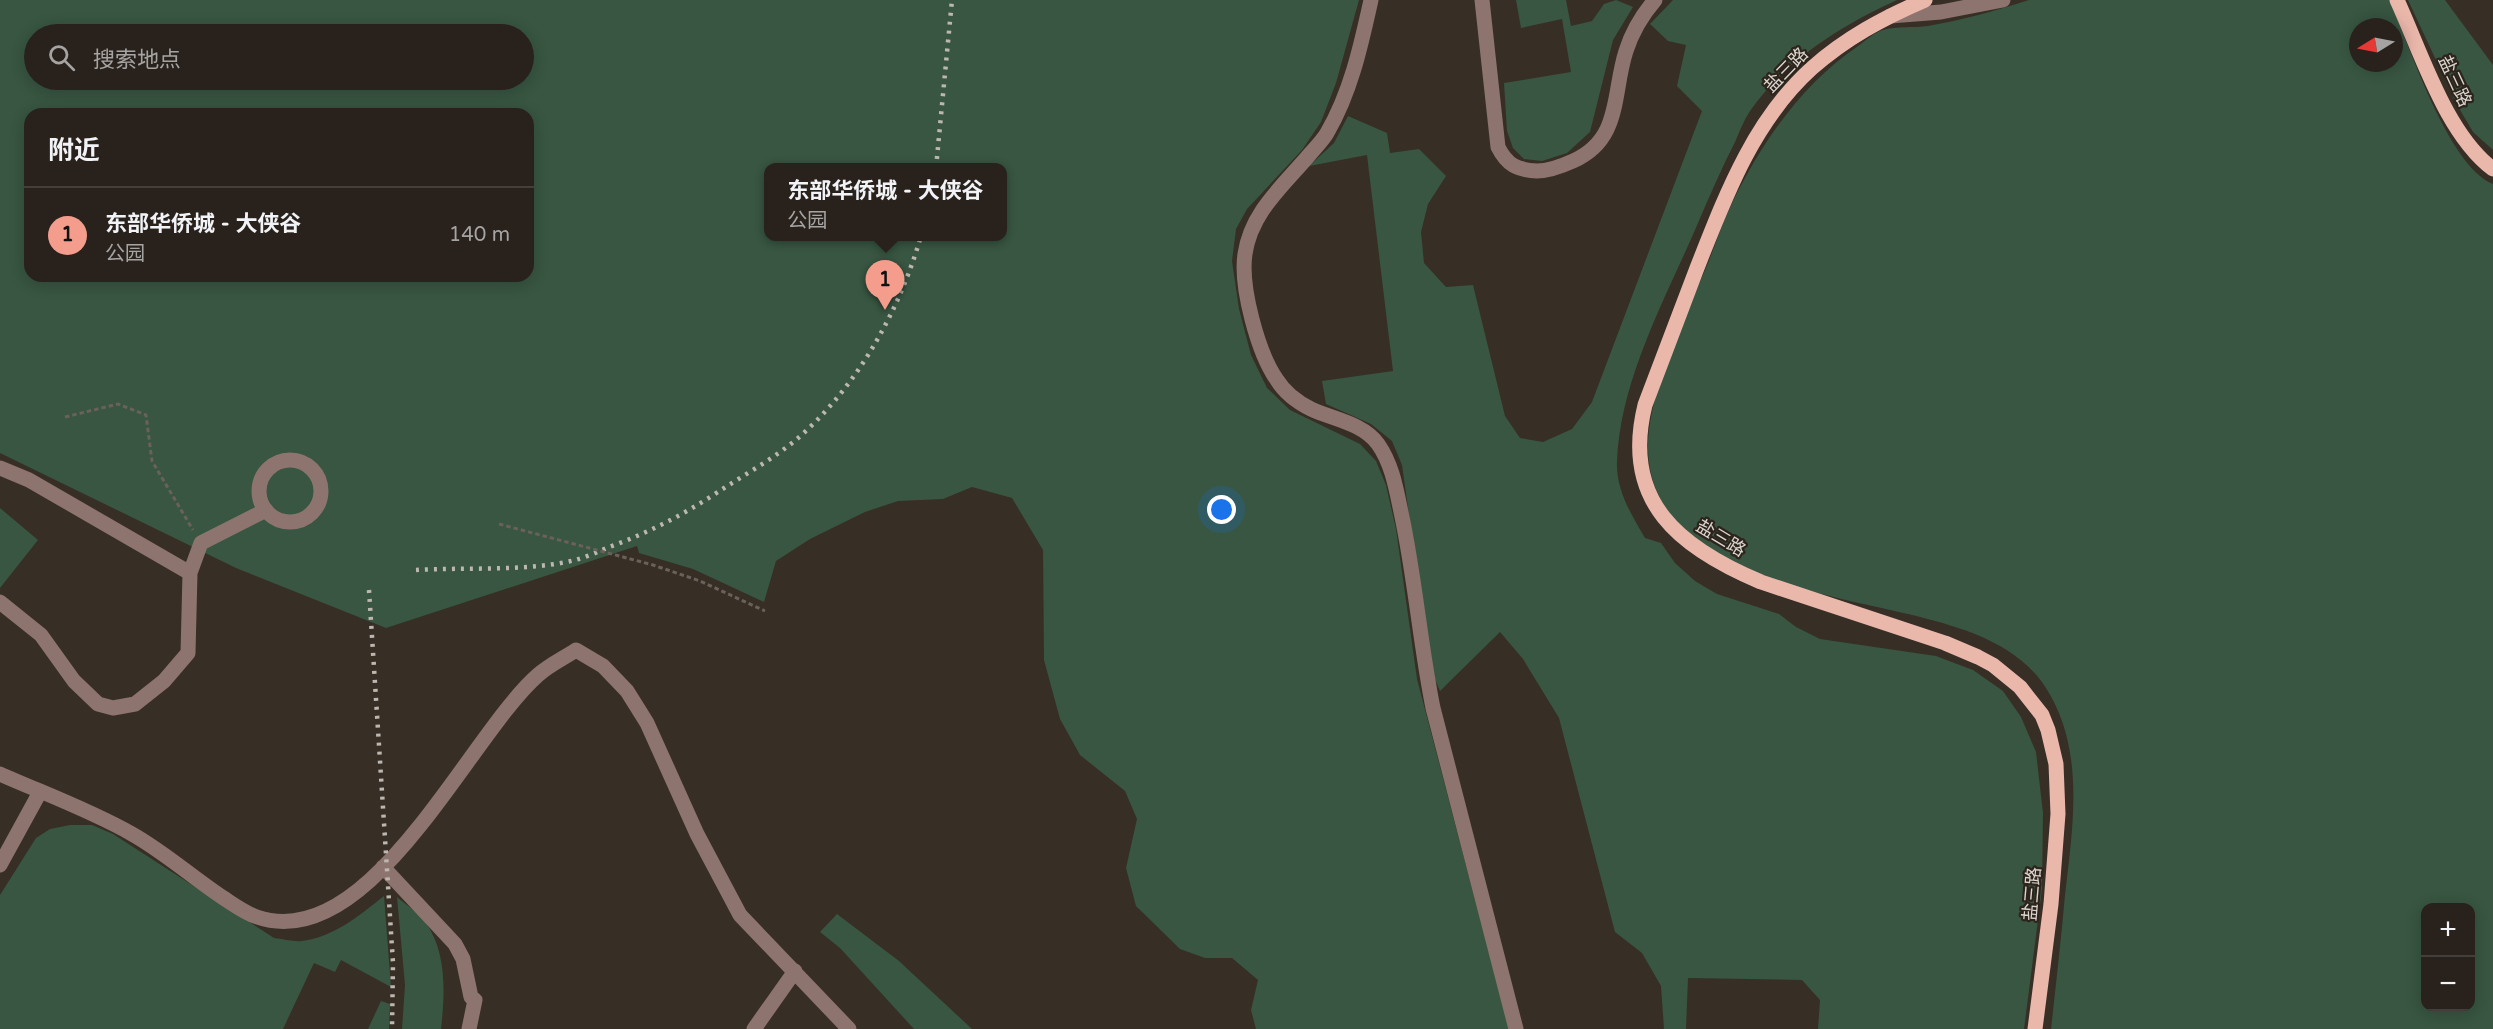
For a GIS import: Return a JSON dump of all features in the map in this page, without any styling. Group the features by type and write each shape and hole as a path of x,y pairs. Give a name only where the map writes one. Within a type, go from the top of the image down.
{"main road":[{"name":"盐三路","path":"1925,0 1887,16 1835,50 1790,90 1756,138 1736,173 1645,405 1639,441 1640,463 1645,483 1658,510 1670,526 1695,548 1735,571 1761,582 1945,643 1978,657 2008,676 2033,701 2048,730 2056,764 2059,796 2051,904 2035,1029"},
{"name":"盐三路","path":"2397,0 2457,129 2471,148 2493,169"}],"street":[{"path":"1371,0 1358,56 1344,97 1326,134 1258,214 1249,232 1244,258 1246,290 1263,354 1277,380 1291,397 1310,409 1361,429 1376,441 1386,456 1394,478 1410,557 1433,708 1516,1029"},
{"path":"1482,0 1498,147 1506,161 1521,170 1541,171 1562,166 1586,156 1602,140 1612,118 1625,53 1635,27 1656,0"},
{"path":"1887,16 1941,12 2002,0"},
{"path":"286,461 298,461 314,471 321,488 317,507 311,514 304,519 286,522 276,519 266,510 259,493 260,484 265,473 272,466 286,461"},
{"path":"0,468 29,480 190,573"},
{"path":"0,602 41,635 74,681 98,704 113,708 135,704 164,681 188,653 190,573 201,543 266,510"},
{"path":"0,774 132,834 238,907 256,916 273,921 293,922 313,918 332,909 352,895 383,867 423,823 505,712 538,675 576,650 603,666 627,691 647,723 697,834 740,915 849,1029"},
{"path":"0,865 40,792"},
{"path":"383,867 455,944 463,959 471,996 475,1000 469,1029"},
{"path":"754,1029 795,971"}],"path":[{"path":"65,417 118,404 146,415 152,461 201,543"},
{"path":"499,524 653,565 700,581 765,611"}],"green space":[{"path":"0,0 1359,0 1336,83 1321,122 1302,150 1247,209 1236,229 1232,261 1239,309 1251,355 1267,388 1290,410 1360,444 1376,461 1386,485 1396,529 1417,679 1509,1029 1256,1029 1251,1010 1258,980 1232,958 1205,958 1180,949 1136,906 1126,868 1137,819 1125,791 1080,755 1060,719 1044,660 1043,550 1012,498 972,487 943,499 898,501 865,512 810,539 776,561 764,602 693,569 639,553 637,546 386,628 236,568 0,453"},
{"path":"1516,0 1566,0 1571,26 1592,21 1604,4 1616,0 1633,7 1613,40 1590,132 1567,153 1542,161 1524,159 1513,148 1507,131 1504,83 1571,72 1562,19 1521,28"},
{"path":"1673,0 1897,0 1856,21 1816,46 1780,76 1748,114 1659,310 1636,370 1626,400 1620,431 1617,472 1625,502 1645,538 1661,543 1675,563 1695,581 1717,594 1779,614 1796,627 1820,639 1936,656 1973,670 2003,691 2021,717 2036,752 2043,813 2042,889 2024,1029 1818,1029 1820,1000 1802,980 1688,978 1686,1029 1664,1029 1661,986 1642,953 1615,932 1559,718 1523,659 1500,632 1440,691 1431,670 1402,465 1392,441 1371,424 1326,404 1322,381 1393,371 1367,155 1309,166 1334,143 1348,116 1387,133 1390,153 1419,149 1446,176 1428,204 1421,232 1424,263 1446,287 1473,285 1505,416 1520,438 1543,442 1572,429 1592,402 1702,111 1677,86 1686,45 1668,41 1650,24"},
{"path":"2029,0 2390,0 2397,18 2349,18 2349,72 2403,72 2403,33 2446,130 2476,173 2493,184 2493,1029 2051,1029 2071,842 2073,787 2066,735 2057,709 2044,685 2017,657 2001,646 1965,630 1821,594 1774,580 1730,561 1693,537 1665,506 1650,466 1651,417 1655,397 1675,339 1729,209 1757,157 1802,96 1838,61 1870,37 1883,30 1923,27 1978,15"},
{"path":"2408,0 2445,0 2493,65 2493,150 2473,132 2456,103"},
{"path":"0,508 38,540 0,588"},
{"path":"70,825 92,825 113,834 274,938 299,941 325,935 346,924 384,896 391,987 341,960 335,972 314,963 283,1029 0,1029 0,895 36,838 50,829"},
{"path":"397,897 423,919 438,947 444,988 441,1029 402,1029 405,985"},
{"path":"837,914 899,961 972,1029 914,1029 840,948 820,932"},
{"path":"381,1001 390,1004 389,1029 368,1029"}],"railway":[{"path":"936,163 952,0"},
{"path":"416,570 517,568 579,559 665,523 768,460 797,439 819,418 857,372 888,320 919,241"},
{"path":"369,590 393,963 392,1029"}],"place":[{"name":"东部华侨城 - 大侠谷","path":"885,310"}]}
